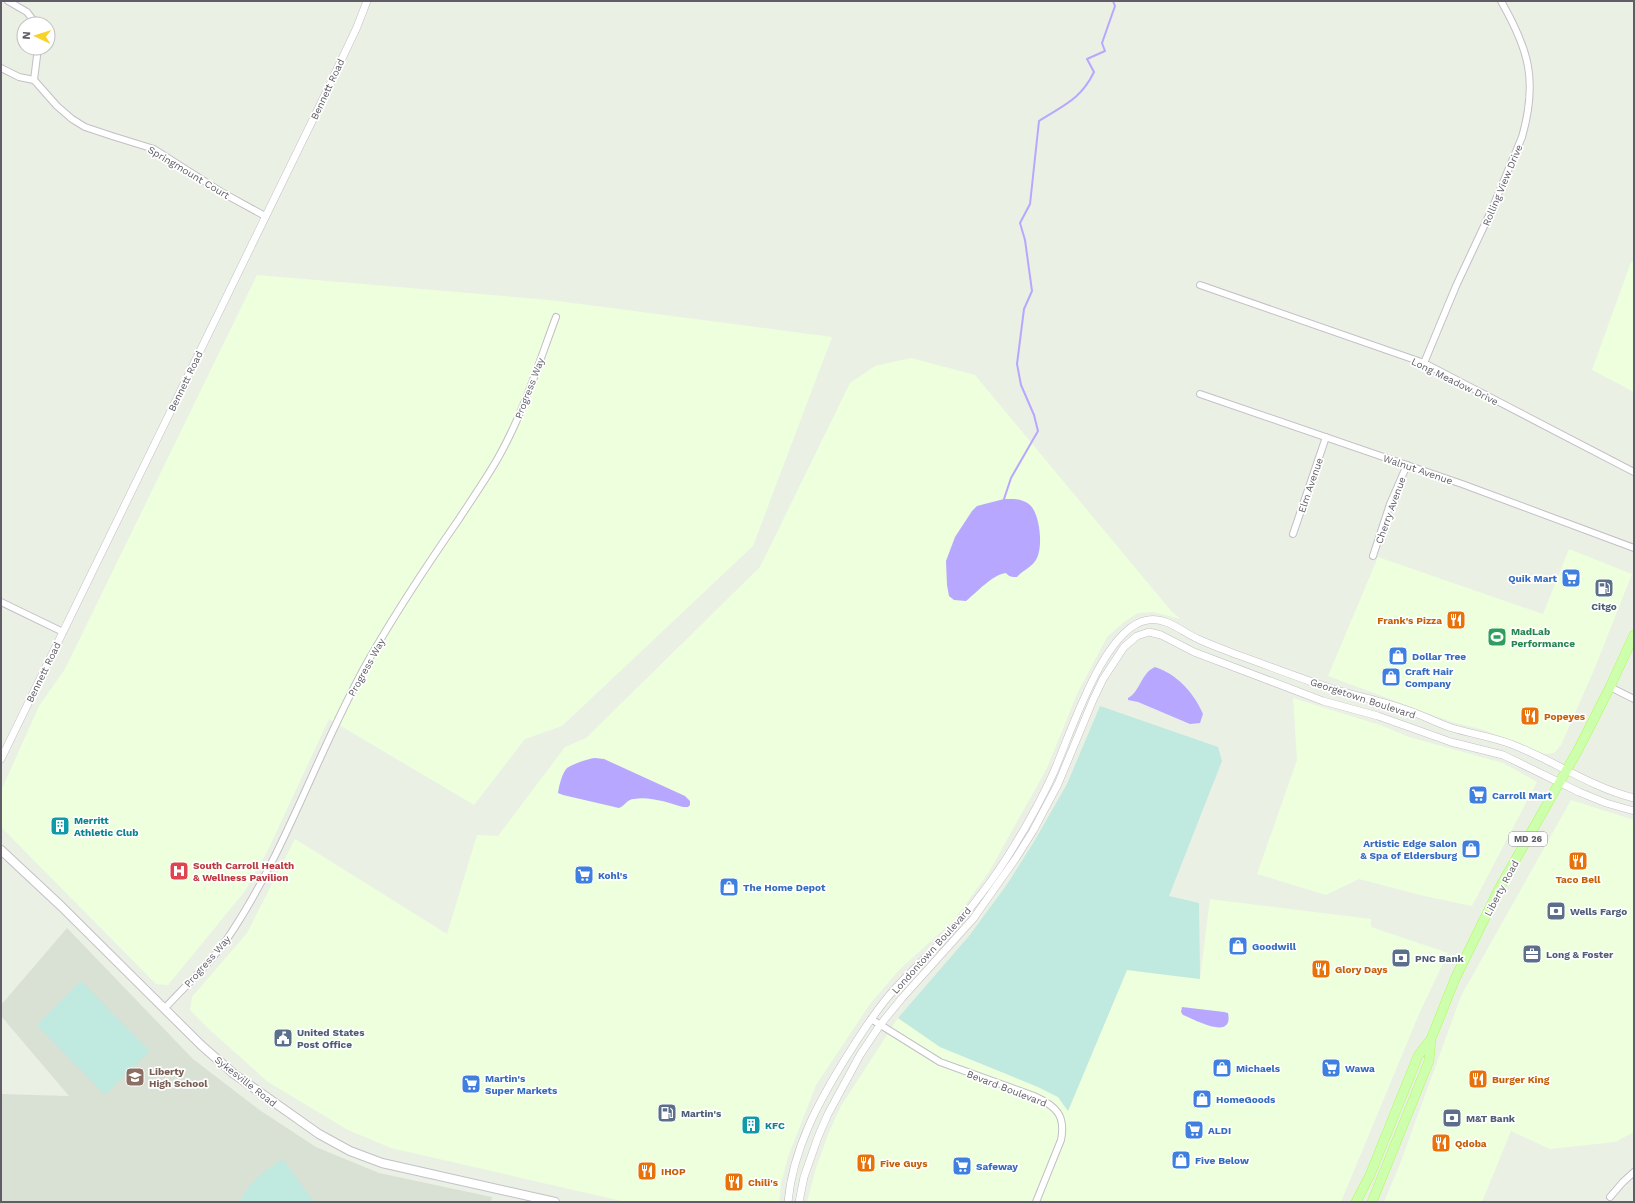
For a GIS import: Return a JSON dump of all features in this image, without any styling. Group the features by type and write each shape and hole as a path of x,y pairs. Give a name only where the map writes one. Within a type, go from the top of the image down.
{"main road":[{"name":"Liberty Road","path":"1356,1202 1370,1175 1418,1056 1431,1039 1455,979 1497,894 1567,771 1610,687 1634,635"},
{"name":"Sykesville Road","path":"1,850 61,906 201,1045 234,1074 304,1124 350,1151 382,1163 410,1171 555,1202"},
{"name":"Liberty Road","path":"1372,1202 1429,1061 1431,1039"}],"street":[{"path":"8,1 27,12 30,16"},
{"name":"Bennett Road","path":"1,759 357,27 367,1"},
{"name":"Rolling View Drive","path":"1424,363 1456,286 1492,209 1522,137 1526,123 1530,88 1526,54 1516,27 1501,1"},
{"path":"1,68 19,77 34,80 37,56"},
{"name":"Springmount Court","path":"34,80 42,90 72,119 85,127 154,149 223,193 265,216"},
{"name":"Long Meadow Drive","path":"1200,284 1424,363 1634,472"},
{"name":"Progress Way","path":"164,1008 220,948 233,931 256,892 277,854 317,764 367,662 396,614 489,474 509,437 523,406 556,317"},
{"name":"Walnut Avenue","path":"1200,394 1326,436 1634,548"},
{"name":"Elm Avenue","path":"1293,534 1326,436"},
{"name":"Cherry Avenue","path":"1373,556 1390,504 1407,465"},
{"path":"1,602 62,632"},
{"name":"Georgetown Boulevard","path":"1105,659 1122,635 1137,623 1146,620 1165,622 1200,640 1327,687 1407,710 1455,728 1508,743 1526,750 1609,790 1634,798"},
{"name":"Georgetown Boulevard","path":"1113,663 1130,641 1142,634 1154,633 1194,652 1323,701 1378,716 1451,742 1503,755 1560,783 1606,803 1634,811"},
{"name":"Londontown Boulevard","path":"788,1202 792,1173 798,1153 817,1107 835,1076 871,1019 894,990 965,914 990,883 1009,854 1025,828 1050,780 1084,697 1105,659"},
{"name":"Londontown Boulevard","path":"799,1202 804,1177 828,1114 860,1055 880,1025 902,998 973,919 1016,858 1058,784 1093,700 1113,663"},
{"path":"1610,687 1634,699"},
{"name":"Bevard Boulevard","path":"871,1019 940,1062 1034,1096 1045,1101 1057,1110 1062,1122 1060,1140 1036,1202"},
{"path":"1610,1197 1634,1172"}],"shaded area":[{"path":"1631,262 1634,263 1634,392 1592,370"},
{"path":"257,275 550,300 832,337 753,546 562,726 525,739 474,805 329,719 267,852 245,891 168,985 156,984 1,827 1,791 39,706 65,669"},
{"path":"911,358 975,375 1172,612 1181,619 1153,612 1138,613 1124,622 1107,637 1077,694 1047,768 989,872 954,920 899,970 870,1004 816,1085 788,1157 781,1184 779,1202 626,1202 391,1148 348,1130 268,1082 190,1010 192,997 247,933 295,839 447,934 477,835 498,836 565,747 586,738 760,567 850,383 875,366"},
{"path":"1004,499 1017,499 1024,501 1033,509 1040,530 1040,546 1037,558 1033,564 1017,577 1006,573 1001,574 990,580 966,601 954,600 949,596 946,561 955,537 977,506"},
{"path":"1569,549 1632,574 1594,670 1561,745 1554,753 1545,754 1484,730 1452,722 1328,676 1378,557 1543,614"},
{"path":"1155,667 1171,674 1190,692 1203,714 1200,723 1190,724 1138,702 1128,700 1143,678"},
{"path":"1293,698 1380,725 1409,737 1503,763 1537,782 1472,906 1424,896 1359,879 1326,895 1257,874 1297,760"},
{"path":"1100,706 1218,747 1222,761 1169,896 1199,903 1200,979 1127,970 1068,1111 1058,1097 1038,1087 940,1047 898,1018 969,936 1008,883 1067,784"},
{"path":"588,759 604,759 685,796 690,801 690,805 688,807 683,807 659,800 640,798 632,799 619,808 558,793 562,776 567,768"},
{"path":"1571,800 1634,820 1634,1132 1615,1142 1550,1149 1511,1131 1482,1202 1384,1202 1400,1164 1461,996"},
{"path":"1210,899 1371,919 1371,927 1448,953 1419,1014 1341,1202 807,1202 816,1168 829,1132 841,1106 898,1018 940,1047 1038,1087 1058,1097 1068,1111 1127,970 1200,979"},
{"name":"Liberty High School","path":"67,928 193,1059 261,1111 316,1147 379,1173 492,1197 491,1202 1,1202 1,1094 69,1096 1,1016 1,1005"},
{"path":"81,981 150,1051 105,1095 37,1025"},
{"path":"1182,1007 1228,1013 1228,1022 1225,1026 1219,1027 1204,1024 1183,1015 1181,1012"},
{"path":"283,1159 314,1202 240,1202 248,1188 258,1177"}],"waterway":[{"path":"1004,499 1011,478 1038,431 1034,415 1021,385 1017,364 1024,309 1032,291 1025,240 1020,223 1030,204 1039,121 1071,101 1089,81 1094,72 1087,59 1105,51 1102,43 1115,6 1113,1"}],"place":[{"name":"Quik Mart","path":"1571,578"},
{"name":"Citgo","path":"1604,588"},
{"name":"Frank's Pizza","path":"1456,620"},
{"name":"MadLab Performance","path":"1497,637"},
{"name":"Dollar Tree","path":"1398,656"},
{"name":"Craft Hair Company","path":"1391,677"},
{"name":"Popeyes","path":"1530,716"},
{"name":"Carroll Mart","path":"1478,795"},
{"name":"Merritt Athletic Club","path":"60,826"},
{"name":"Artistic Edge Salon & Spa of Eldersburg","path":"1471,849"},
{"name":"Taco Bell","path":"1578,861"},
{"name":"South Carroll Health & Wellness Pavilion","path":"179,871"},
{"name":"Kohl's","path":"584,875"},
{"name":"The Home Depot","path":"729,887"},
{"name":"Wells Fargo","path":"1556,911"},
{"name":"Goodwill","path":"1238,946"},
{"name":"Long & Foster","path":"1532,954"},
{"name":"PNC Bank","path":"1401,958"},
{"name":"Glory Days","path":"1321,969"},
{"name":"United States Post Office","path":"283,1038"},
{"name":"Michaels","path":"1222,1068"},
{"name":"Wawa","path":"1331,1068"},
{"name":"Liberty High School","path":"135,1077"},
{"name":"Burger King","path":"1478,1079"},
{"name":"Martin's Super Markets","path":"471,1084"},
{"name":"HomeGoods","path":"1202,1099"},
{"name":"Martin's","path":"667,1113"},
{"name":"M&T Bank","path":"1452,1118"},
{"name":"KFC","path":"751,1125"},
{"name":"ALDI","path":"1194,1130"},
{"name":"Qdoba","path":"1441,1143"},
{"name":"Five Below","path":"1181,1160"},
{"name":"Five Guys","path":"866,1163"},
{"name":"Safeway","path":"962,1166"},
{"name":"IHOP","path":"647,1171"},
{"name":"Chili's","path":"734,1182"}]}
